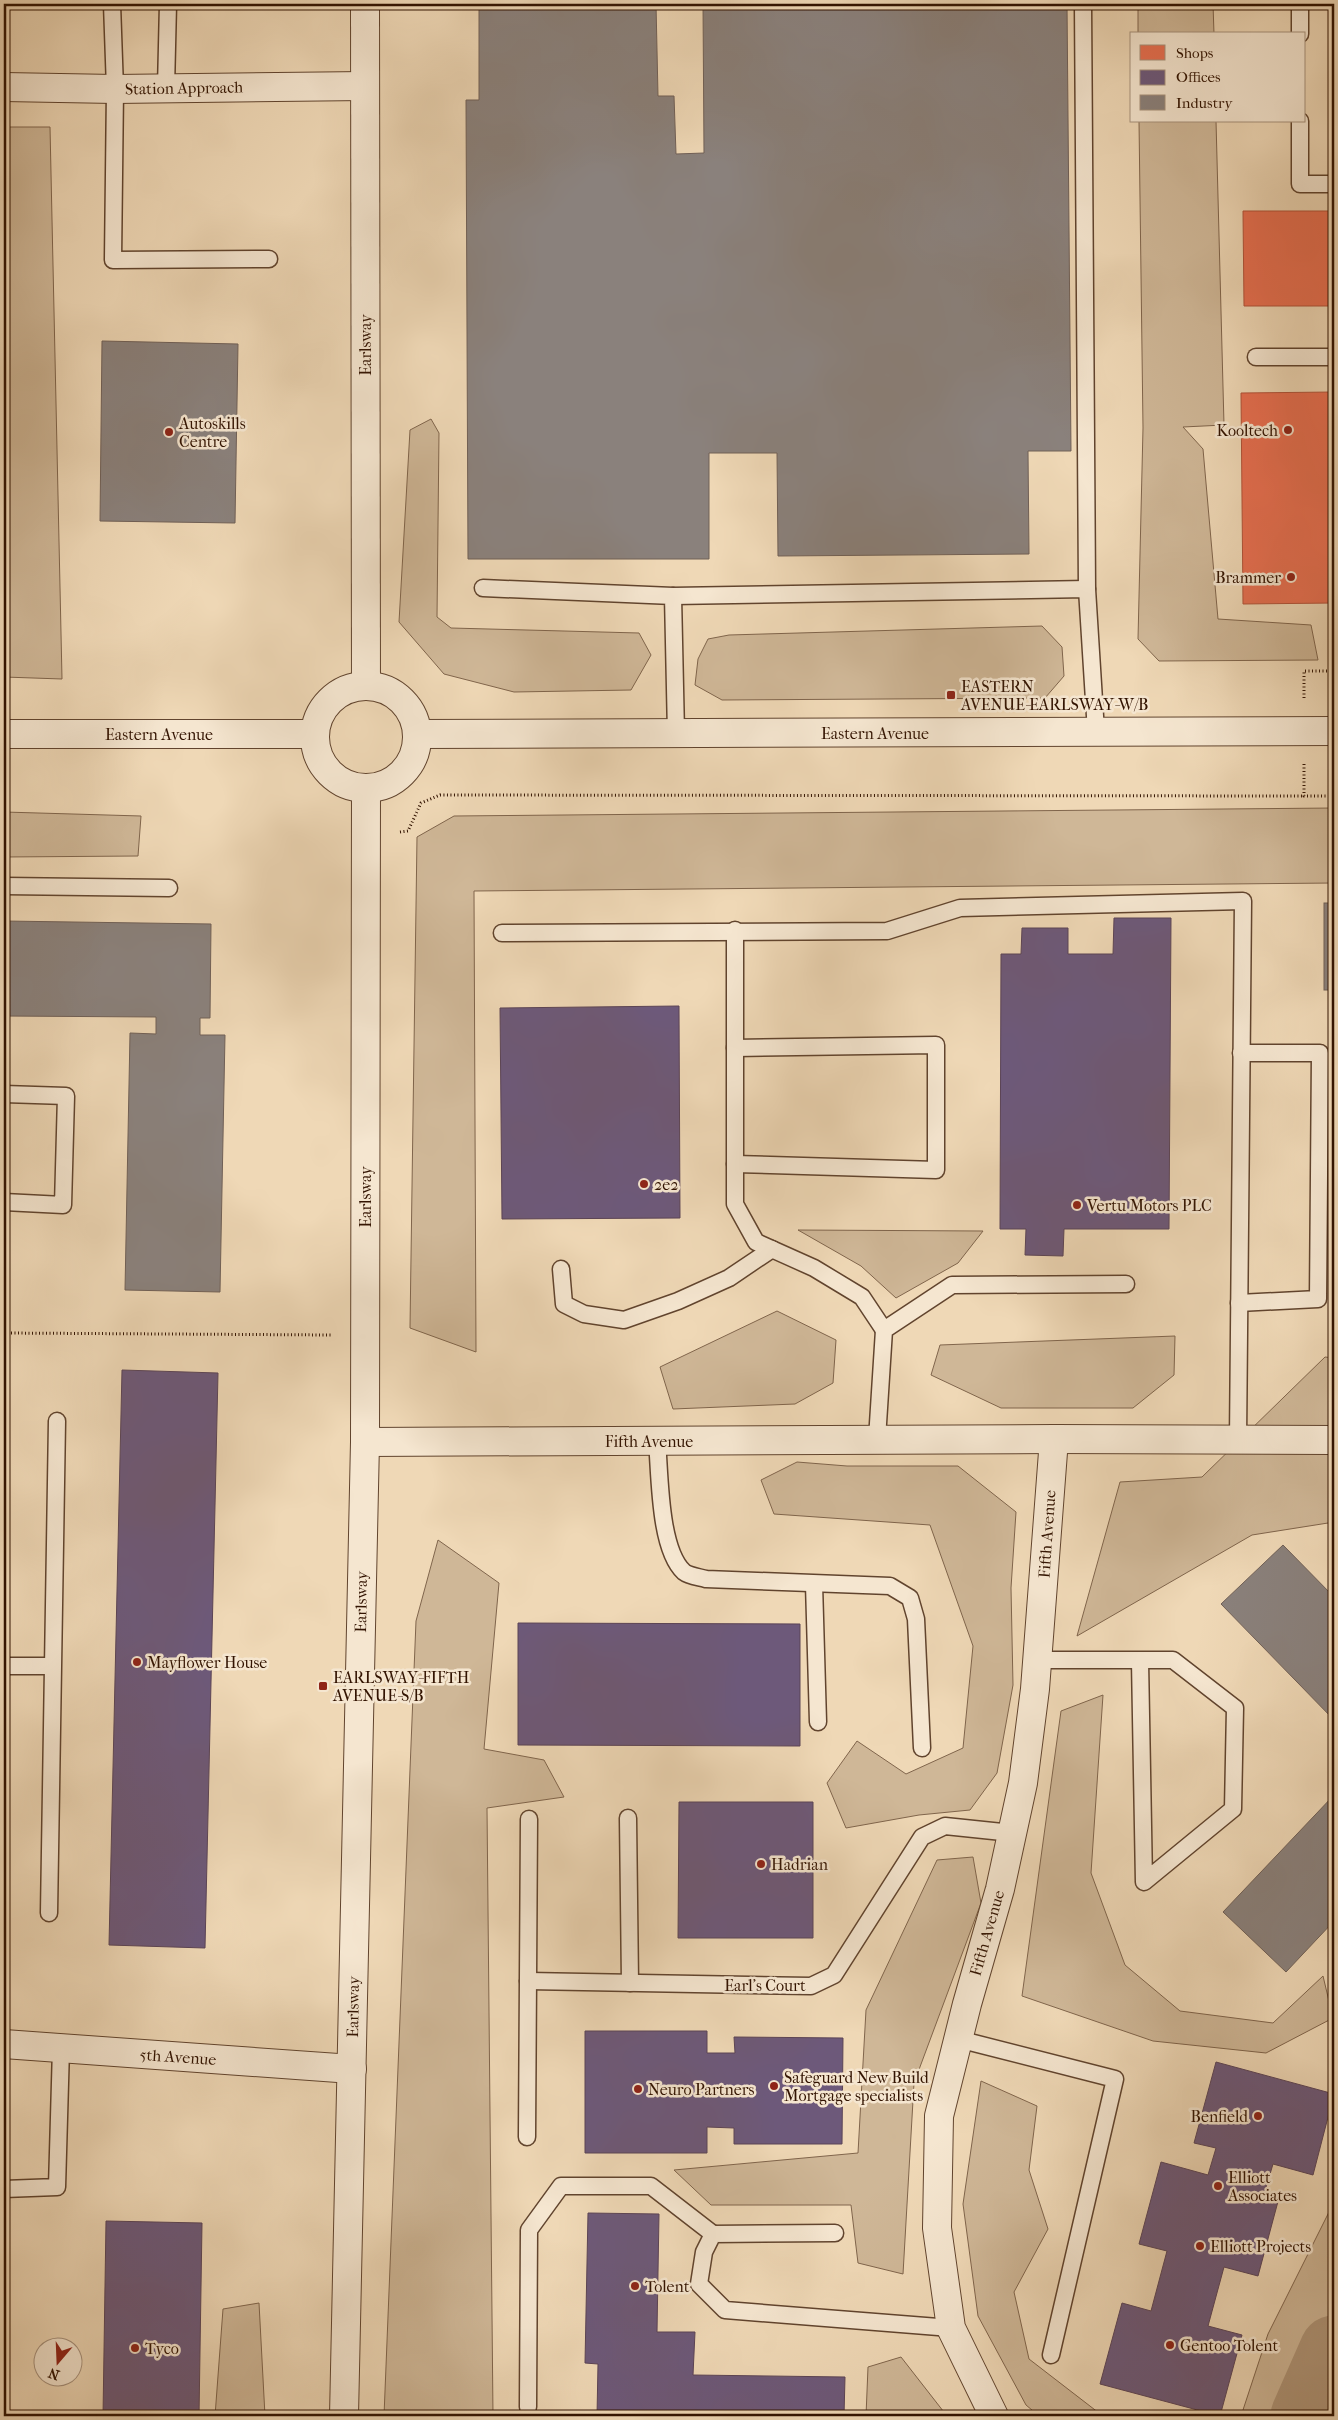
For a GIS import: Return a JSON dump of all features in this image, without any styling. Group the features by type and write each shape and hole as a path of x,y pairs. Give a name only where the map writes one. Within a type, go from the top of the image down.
{"street":[{"name":"Earlsway","path":"365,4 366,686"},
{"name":"Station Approach","path":"4,87 115,89 365,86"},
{"path":"366,686 381,688 395,695 406,705 413,719 417,734 412,758 397,778 382,785 366,788 349,785 334,777 323,765 316,750 315,734 318,719 326,706 337,695 350,688 366,686"},
{"name":"Eastern Avenue","path":"417,734 1334,731"},
{"name":"Eastern Avenue","path":"4,734 315,734"},
{"name":"Earlsway","path":"344,2416 365,1442 366,788"},
{"name":"Fifth Avenue","path":"994,2416 951,2328 937,2228 939,2116 958,2039 1000,1889 1023,1783 1037,1660 1054,1438"},
{"name":"Fifth Avenue","path":"365,1442 1054,1438 1334,1440"},
{"name":"5th Avenue","path":"4,2044 352,2069"}],"lane":[{"path":"112,4 115,89 114,260 268,259"},
{"path":"166,88 168,4"},
{"path":"1083,4 1087,589 1096,732"},
{"path":"1300,4 1300,32"},
{"path":"1300,122 1300,184 1334,184"},
{"path":"1256,357 1334,356"},
{"path":"483,588 673,596 1087,589"},
{"path":"673,596 676,734"},
{"path":"4,886 169,888"},
{"path":"502,933 735,930 887,931 960,908 1243,901 1238,1440"},
{"path":"735,930 735,1204 756,1242 814,1268 862,1297 884,1330 877,1440"},
{"path":"735,1048 936,1045 936,1170 735,1164"},
{"path":"1239,1303 1318,1299 1320,1053 1241,1053"},
{"path":"4,1094 66,1096 63,1205 4,1202"},
{"path":"561,1269 564,1304 584,1314 624,1320 678,1301 729,1278 772,1249"},
{"path":"884,1330 952,1285 1126,1284"},
{"path":"48,1913 51,1666 57,1421"},
{"path":"657,1441 666,1537 675,1561 685,1573 706,1579 890,1586 910,1598 916,1619 922,1748"},
{"path":"814,1584 818,1722"},
{"path":"1037,1660 1173,1660 1235,1708 1233,1809 1144,1882 1140,1661"},
{"path":"4,1666 51,1666"},
{"path":"628,1818 630,1983"},
{"path":"527,2137 529,1819"},
{"name":"Earl's Court","path":"528,1982 812,1986 834,1975 922,1837 945,1826 1012,1833"},
{"path":"958,2039 1115,2079 1051,2355"},
{"path":"4,2189 57,2187 61,2048"},
{"path":"528,2407 529,2230 561,2186 651,2186 713,2234 835,2233"},
{"path":"713,2234 704,2252 699,2284 725,2310 951,2328"}],"path":[{"path":"1304,671 1334,671"},
{"path":"1303,731 1304,796"},
{"path":"365,835 408,831 421,803 440,795 1334,796"},
{"path":"4,1333 365,1335"}],"shaded area":[{"path":"1138,4 1213,4 1214,32 1138,32"},
{"path":"1139,122 1216,122 1224,425 1183,427 1203,449 1218,619 1311,625 1318,660 1159,661 1138,639 1143,428"},
{"path":"4,127 50,127 62,679 4,677"},
{"path":"431,419 439,433 437,617 451,628 639,633 651,655 631,690 514,692 444,674 399,622 410,430"},
{"path":"1042,626 1062,647 1064,676 1045,698 722,700 695,685 698,659 708,639 729,635"},
{"path":"1334,808 1334,883 474,891 476,1352 410,1328 417,837 454,816"},
{"path":"4,812 141,816 138,856 4,857"},
{"path":"798,1230 983,1231 958,1263 896,1298 861,1266"},
{"path":"777,1311 836,1340 833,1383 795,1404 673,1409 660,1367"},
{"path":"1175,1336 1174,1375 1133,1408 1001,1408 931,1375 940,1345"},
{"path":"1325,1357 1334,1358 1334,1530 1328,1523 1252,1535 1077,1636 1120,1482 1202,1477"},
{"path":"797,1462 847,1466 958,1466 1016,1512 1011,1588 1013,1685 997,1773 970,1810 919,1815 846,1828 827,1783 857,1741 906,1774 963,1748 973,1646 930,1525 774,1514 761,1480"},
{"path":"438,1540 499,1583 484,1749 544,1760 564,1797 487,1808 493,2416 384,2416 416,1621"},
{"path":"1103,1695 1091,1873 1125,1965 1180,2011 1273,2023 1323,1976 1333,2018 1266,2053 1153,2041 1022,1996 1061,1711"},
{"path":"973,1857 981,1903 914,2083 903,2274 858,2263 851,2205 711,2205 674,2170 858,2153 866,2010 937,1860"},
{"path":"981,2081 1037,2106 1029,2170 1048,2229 1014,2292 1029,2359 1099,2413 1098,2416 1039,2416 1026,2405 978,2316 963,2204"},
{"path":"1334,2202 1334,2307 1291,2416 1241,2416 1268,2334"},
{"path":"259,2303 265,2416 215,2416 223,2309"},
{"path":"901,2357 947,2416 866,2416 868,2367"}],"building: Shops":[{"path":"1243,211 1334,211 1334,306 1244,306"},
{"path":"1334,392 1334,603 1243,604 1241,393"}],"building: Offices":[{"path":"1114,918 1171,918 1169,1229 1064,1229 1063,1256 1025,1255 1026,1229 1000,1229 1001,954 1021,954 1022,928 1068,928 1068,954 1113,954"},
{"path":"679,1006 680,1218 502,1219 500,1008"},
{"path":"122,1370 218,1373 205,1948 109,1945"},
{"path":"518,1623 800,1624 800,1746 518,1745"},
{"path":"679,1802 813,1802 813,1938 678,1938"},
{"path":"585,2031 707,2031 707,2053 735,2053 734,2037 843,2038 842,2144 734,2144 734,2128 707,2127 707,2153 585,2153"},
{"path":"1216,2062 1334,2094 1313,2175 1273,2164 1265,2191 1280,2194 1258,2276 1224,2267 1208,2326 1242,2335 1220,2416 1100,2384 1122,2303 1151,2311 1167,2251 1139,2244 1161,2162 1208,2175 1216,2148 1194,2143"},
{"path":"588,2213 659,2214 657,2332 695,2332 693,2375 845,2377 844,2416 597,2416 598,2364 585,2363"},
{"path":"106,2221 202,2223 199,2416 103,2416"}],"building: Industry":[{"path":"479,4 656,4 658,96 674,96 676,154 704,153 703,4 1067,4 1071,451 1028,451 1029,554 778,556 777,453 709,453 709,559 468,559 466,100 479,100"},
{"name":"Autoskills Centre","path":"102,341 238,344 235,523 100,521"},
{"path":"1324,903 1334,903 1334,990 1324,990"},
{"path":"4,921 211,924 210,1018 200,1018 200,1035 225,1035 220,1292 125,1290 130,1033 156,1034 156,1017 4,1016"},
{"path":"1283,1545 1334,1597 1334,1720 1221,1604"},
{"path":"1334,1795 1334,1921 1286,1972 1223,1912"}],"waterway":[{"path":"1305,2416 1334,2350"}],"place":[{"name":"Kooltech","path":"1288,430"},
{"name":"Autoskills Centre","path":"169,432"},
{"name":"Brammer","path":"1291,577"},
{"name":"EASTERN AVENUE-EARLSWAY-W/B","path":"951,695"},
{"name":"2e2","path":"644,1184"},
{"name":"Vertu Motors PLC","path":"1077,1205"},
{"name":"Mayflower House","path":"137,1662"},
{"name":"EARLSWAY-FIFTH AVENUE-S/B","path":"323,1686"},
{"name":"Hadrian","path":"761,1864"},
{"name":"Safeguard New Build Mortgage specialists","path":"774,2086"},
{"name":"Neuro Partners","path":"638,2089"},
{"name":"Benfield","path":"1258,2116"},
{"name":"Elliott Associates","path":"1218,2186"},
{"name":"Elliott Projects","path":"1200,2246"},
{"name":"Tolent","path":"635,2286"},
{"name":"Gentoo Tolent","path":"1170,2345"},
{"name":"Tyco","path":"135,2348"}]}
